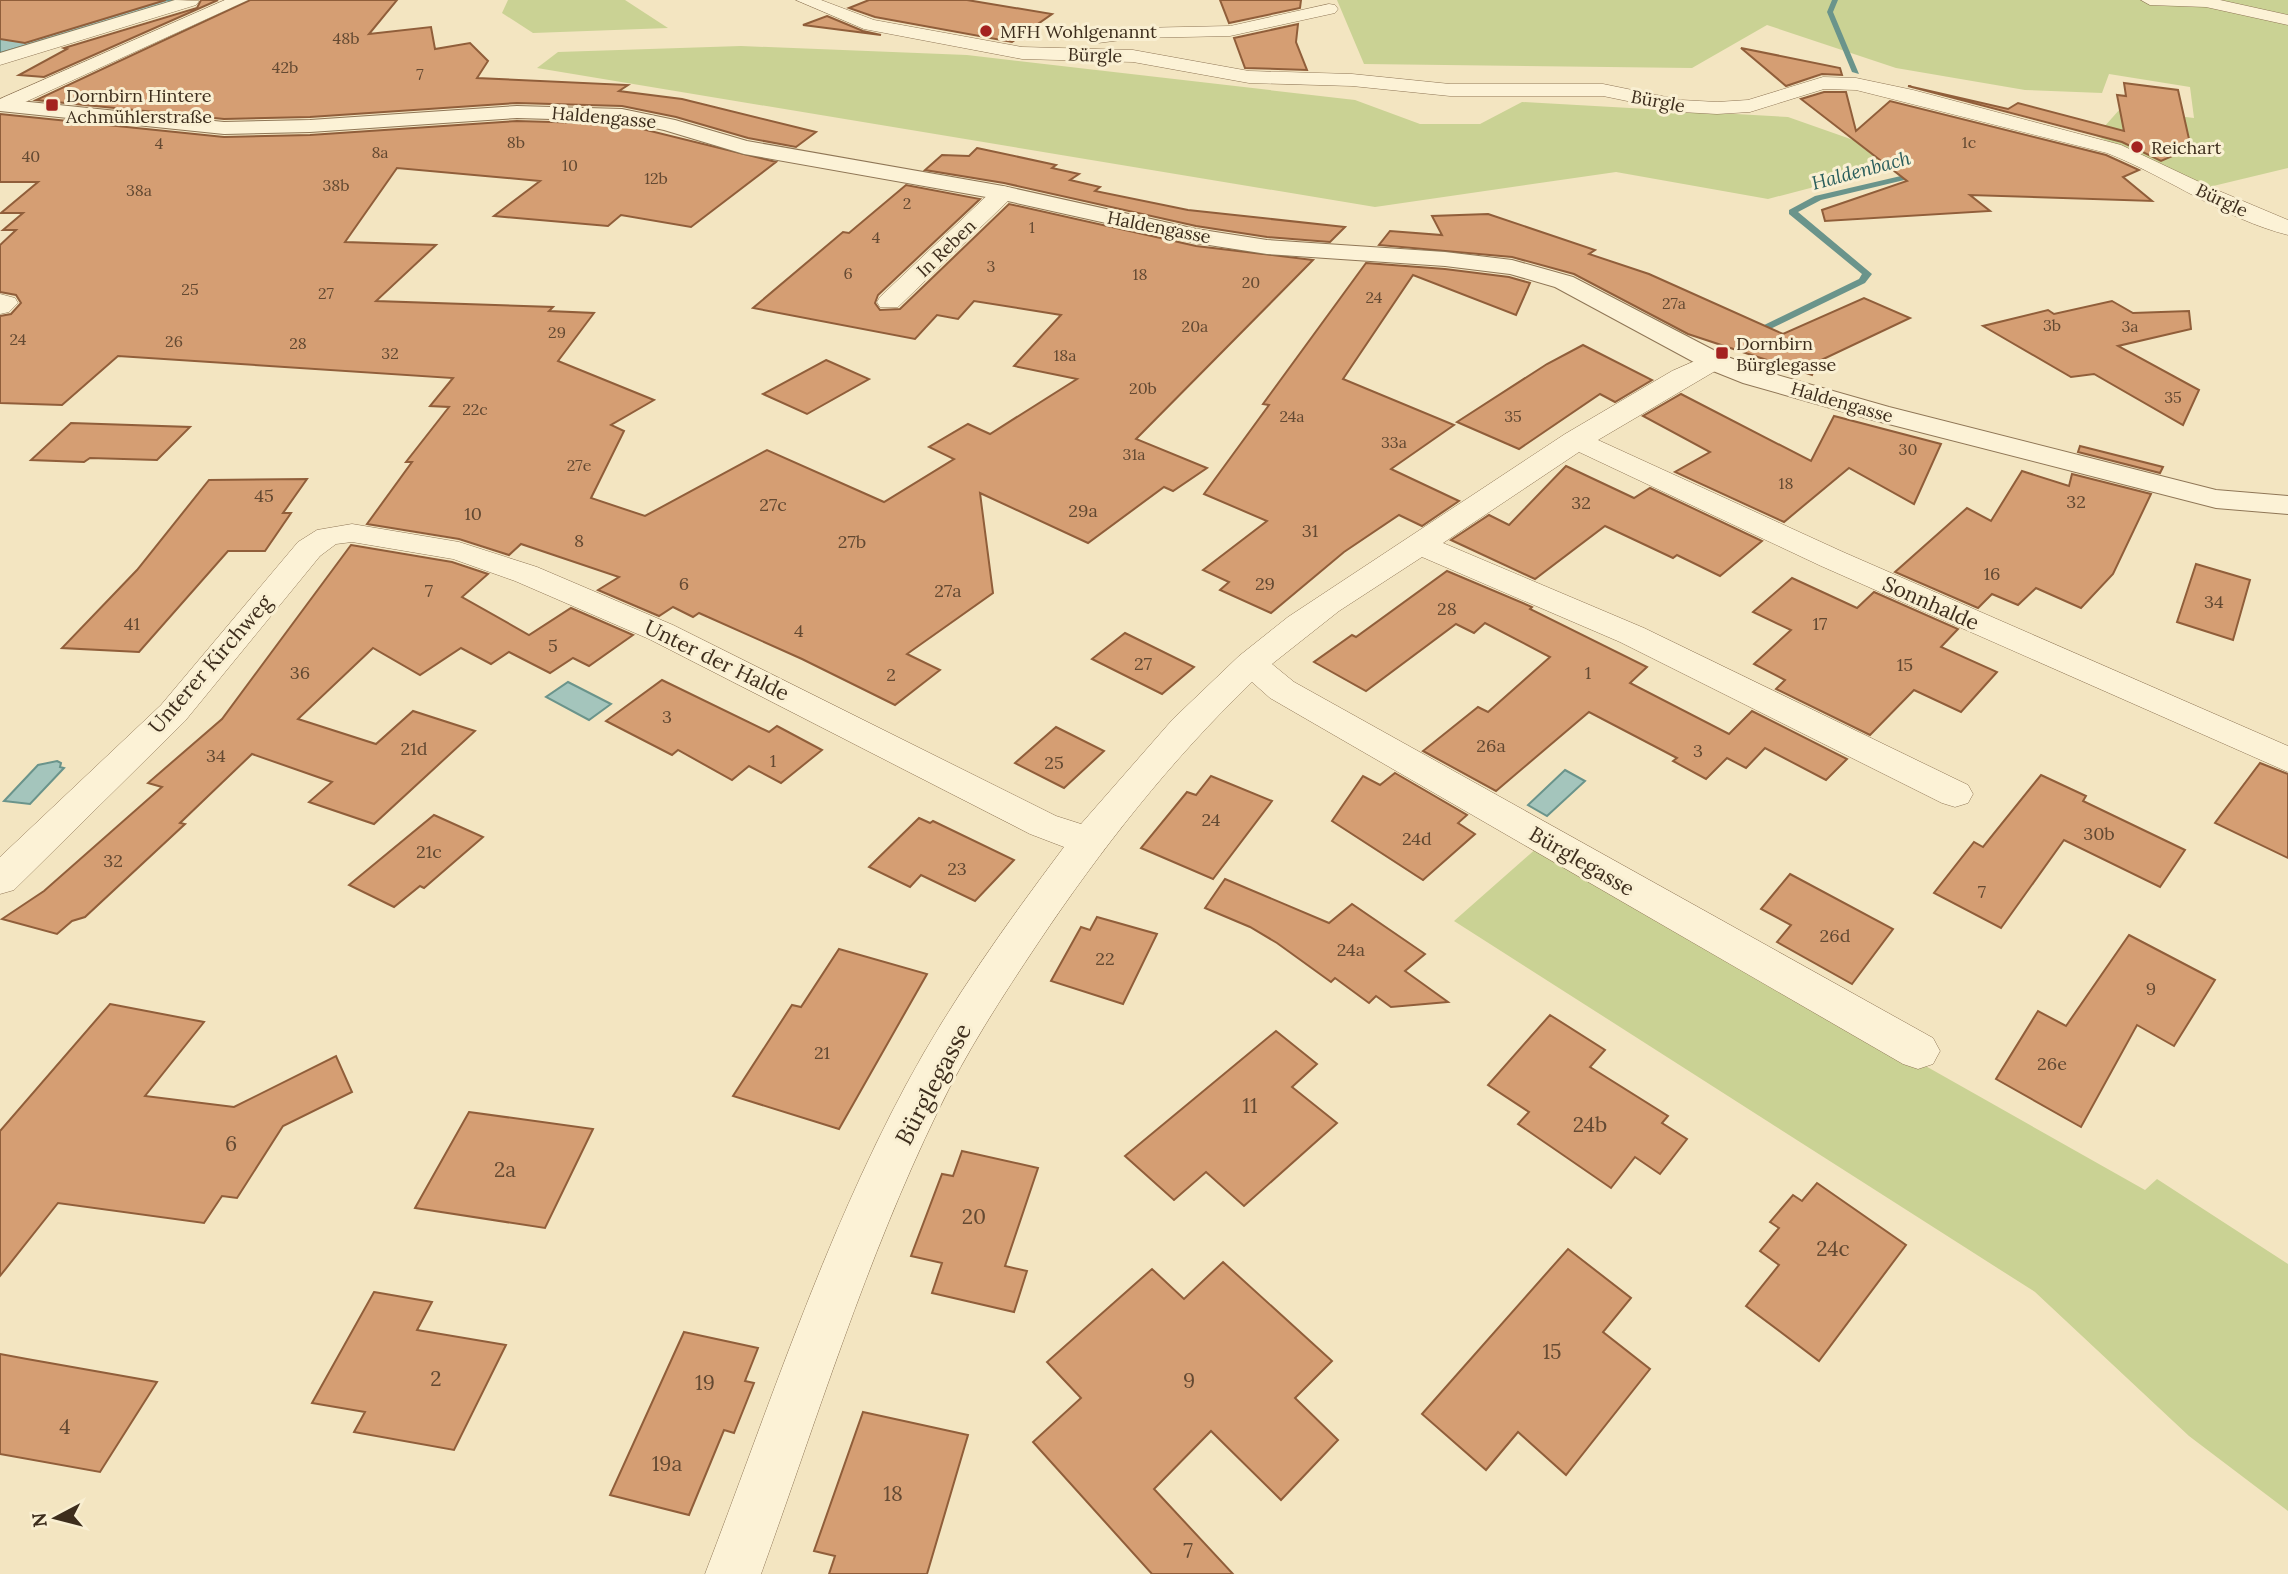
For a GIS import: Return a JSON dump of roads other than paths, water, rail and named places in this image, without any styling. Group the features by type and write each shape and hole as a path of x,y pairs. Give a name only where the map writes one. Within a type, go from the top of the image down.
{"street":[{"path":"0,59 192,0"},
{"path":"2,105 239,0"},
{"name":"Bürgle","path":"805,0 870,25 1022,53 1133,56 1248,77 1352,79 1450,90 1603,90 1699,108 1750,106 1823,83 1856,83 2114,149 2140,159 2204,193 2288,228"},
{"path":"2150,0 2206,2 2288,20"},
{"name":"Bürgle","path":"1003,48 1137,33 1230,31 1329,9 1280,5"},
{"path":"163,9 208,14"},
{"name":"Haldengasse","path":"2,105 224,128 310,126 517,112 622,115 668,124 744,147 1003,193 1196,236 1267,247 1446,259 1512,267 1564,282 1713,360 1753,377 1879,413 2204,496 2270,506 2288,505"},
{"name":"In Reben","path":"889,302 1003,193"},
{"path":"0,301 6,303 0,307"},
{"name":"Bürglegasse","path":"733,1574 857,1244 908,1125 980,995 1088,841 1134,782 1169,743 1251,664 1334,603 1576,440 1713,360"},
{"name":"Sonnhalde","path":"1576,440 1832,559 2288,760"},
{"name":"Unter der Halde","path":"328,536 352,533 392,538 458,551 526,573 661,632 758,679 1043,825 1088,841"},
{"name":"Unterer Kirchweg","path":"0,880 173,713 309,549 328,536"},
{"path":"1420,545 1632,635 1955,794"},
{"name":"Bürglegasse","path":"1251,664 1282,690 1918,1051"}],"water":[{"path":"80,0 177,0 0,53 0,23"},
{"path":"568,682 611,704 589,720 546,697"},
{"path":"57,761 61,763 60,767 64,768 30,804 4,801 38,765"},
{"path":"1565,770 1585,781 1547,816 1528,805"}],"waterway":[{"name":"Haldenbach","path":"1835,0 1830,12 1856,72"},
{"name":"Haldenbach","path":"1722,349 1862,281 1867,274 1792,212 1818,198 1918,174"}],"place":[{"name":"MFH Wohlgenannt","path":"986,31"},
{"name":"Dornbirn Hintere Achmühlerstraße","path":"52,105"},
{"name":"Reichart","path":"2137,147"},
{"name":"Dornbirn Bürglegasse","path":"1722,353"}]}
